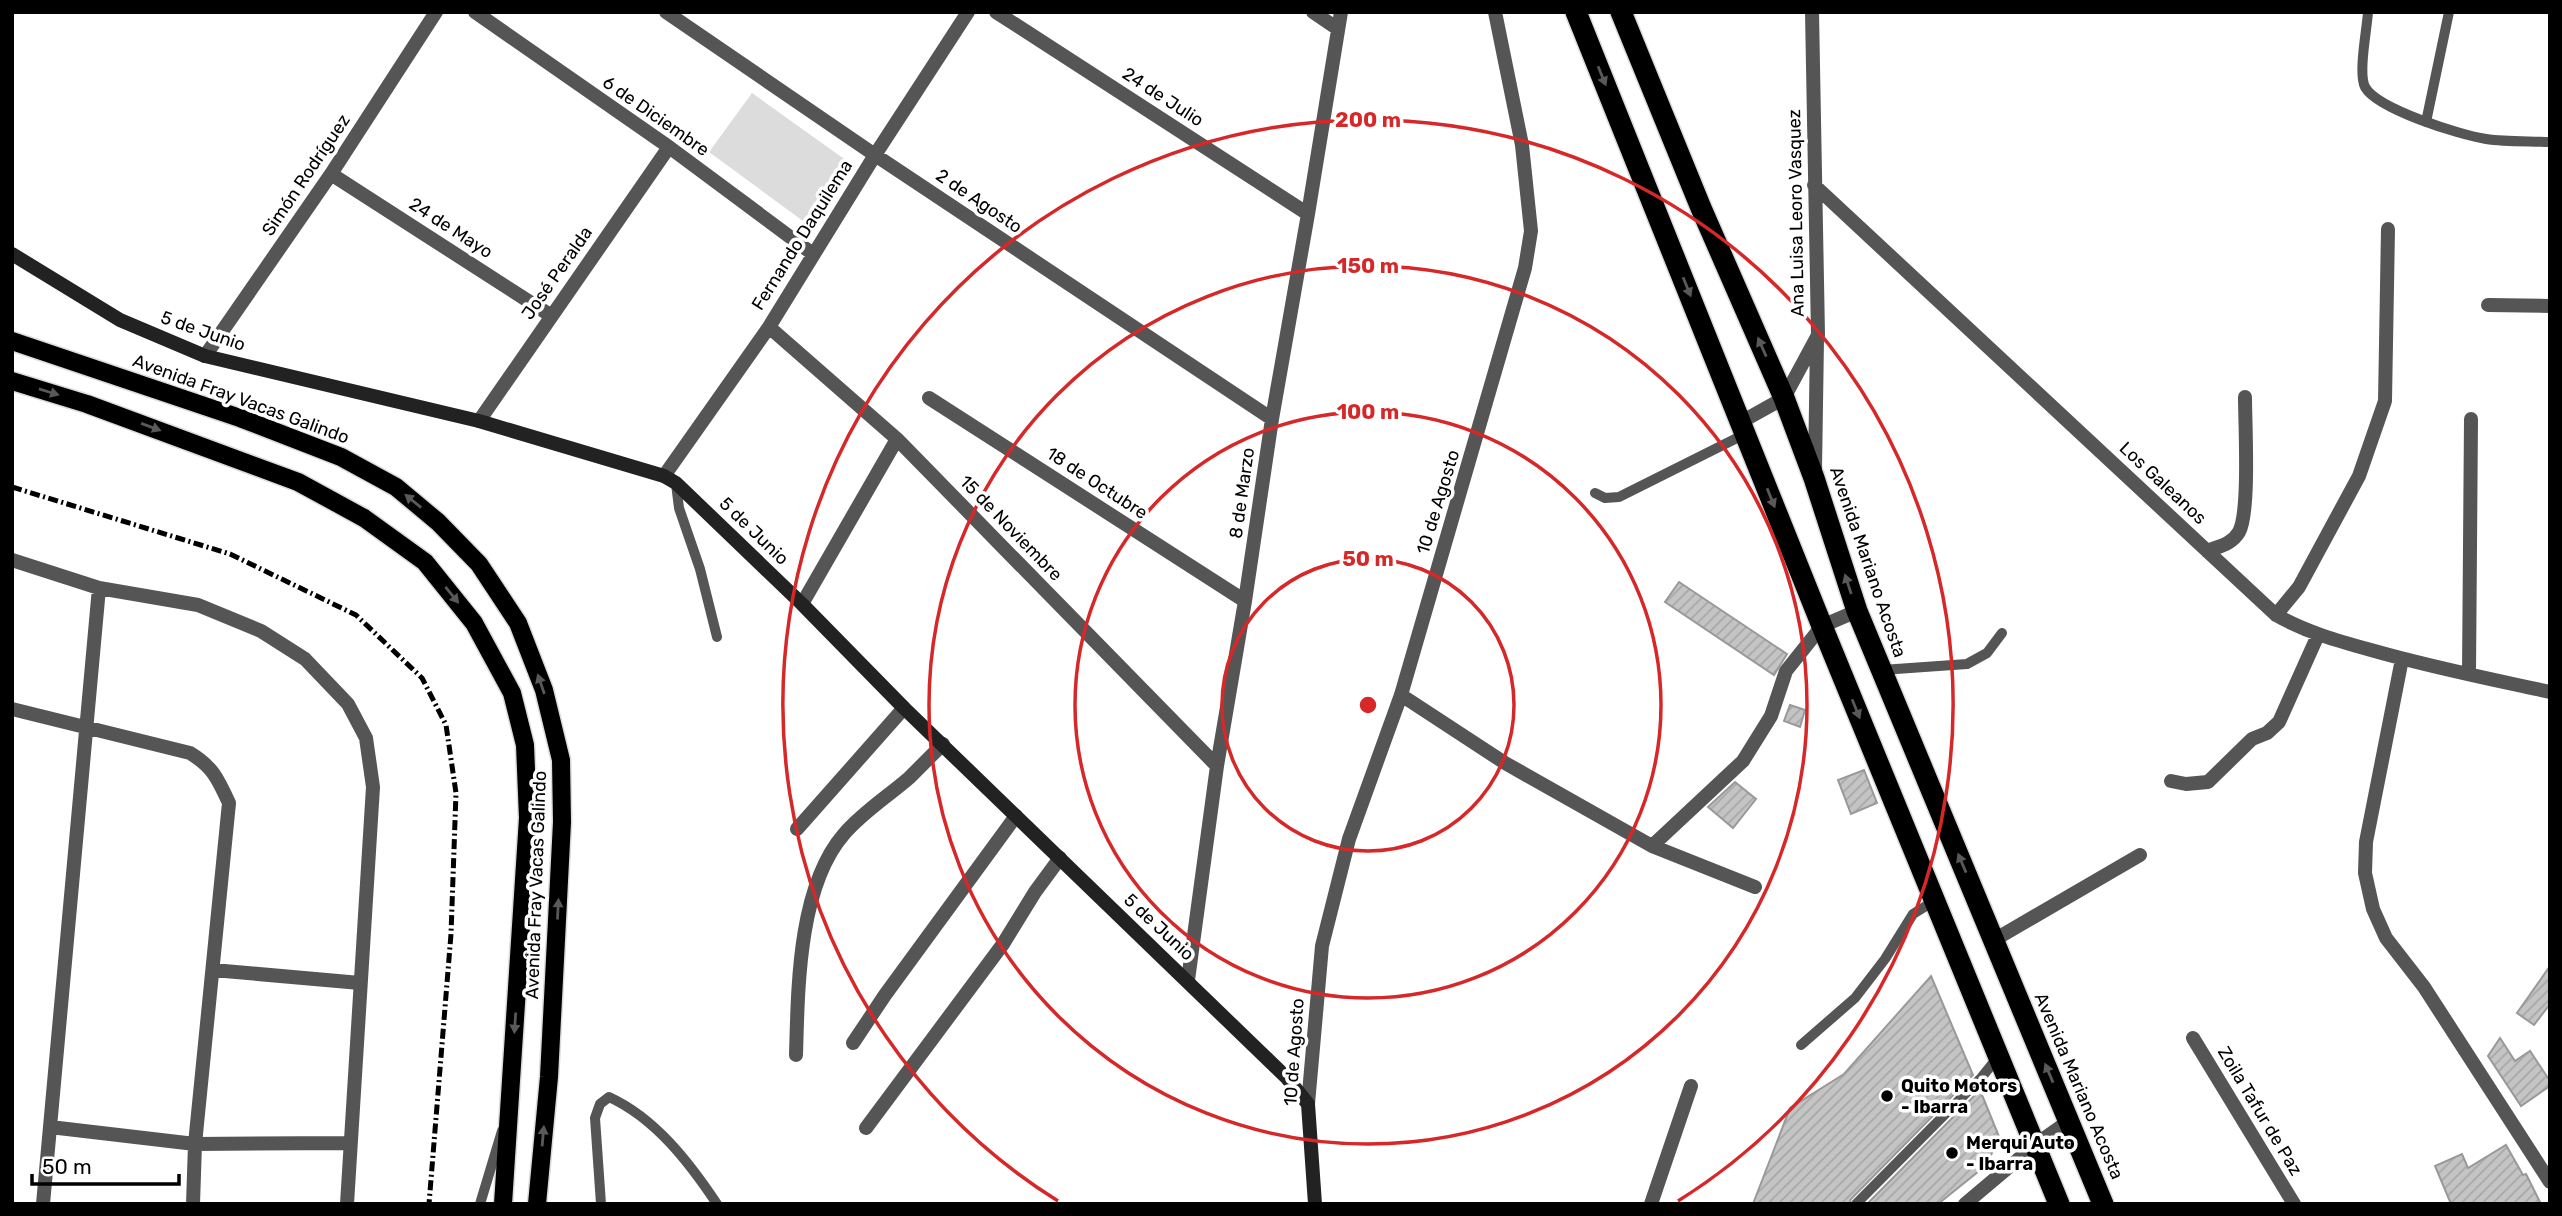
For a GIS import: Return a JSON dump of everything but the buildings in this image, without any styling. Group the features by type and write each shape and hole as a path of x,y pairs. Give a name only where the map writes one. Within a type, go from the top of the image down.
{"highway":[{"path":"1576,12 1822,626 2059,1204"},
{"name":"Avenida Mariano Acosta","path":"1621,12 1701,208 1784,397 1814,478 1857,611 2103,1204"}],"main road":[{"name":"Avenida Fray Vacas Galindo","path":"12,341 253,423 341,457 385,481 438,522 479,564 518,624 544,690 561,760 562,822 549,1077 537,1204"},
{"name":"Avenida Fray Vacas Galindo","path":"12,381 87,404 298,482 363,518 425,562 474,623 512,693 525,745 528,818 503,1204"}],"street":[{"name":"Simón Rodríguez","path":"205,356 331,174 436,12"},
{"name":"6 de Diciembre","path":"475,12 668,147 813,254"},
{"name":"2 de Agosto","path":"666,12 874,155 1272,419"},
{"name":"Fernando Daquilema","path":"670,479 874,155 968,12"},
{"name":"24 de Julio","path":"996,12 1308,214"},
{"path":"1313,12 1338,29"},
{"name":"8 de Marzo","path":"1188,980 1217,766 1341,12"},
{"name":"10 de Agosto","path":"1315,1204 1308,1104 1322,946 1349,839 1401,695 1494,380 1525,268 1531,231 1522,145 1495,12"},
{"name":"Ana Luisa Leoro Vasquez","path":"1784,397 1818,335 1812,12"},
{"name":"José Peralda","path":"479,421 668,147"},
{"name":"24 de Mayo","path":"331,174 550,315"},
{"name":"Los Galeanos","path":"1814,186 2276,615 2318,635 2402,659 2550,692"},
{"path":"2276,615 2299,587 2359,477 2385,401 2388,229"},
{"name":"5 de Junio","path":"12,254 120,320 205,356 479,421 670,479 1279,1069 1308,1104"},
{"path":"2488,305 2550,306"},
{"name":"15 de Noviembre","path":"768,327 897,439 1217,766"},
{"path":"1814,478 1818,335"},
{"path":"1743,428 1784,397"},
{"path":"2207,551 2231,542 2242,521 2245,397"},
{"name":"18 de Octubre","path":"929,398 1245,601"},
{"path":"2469,674 2471,419"},
{"path":"802,604 897,439"},
{"path":"12,560 99,588 198,605 261,631 305,659 348,704 366,738 373,787 346,1204"},
{"path":"43,1204 99,588"},
{"path":"1652,846 1743,761 1771,716 1786,670 1822,626 1857,611"},
{"path":"2171,781 2186,784 2208,782 2252,739 2267,733 2279,722 2318,635"},
{"path":"2402,659 2366,842 2365,873 2374,909 2386,938 2424,987 2550,1182"},
{"path":"1401,695 1505,763 1652,846 1755,887"},
{"path":"797,829 904,708"},
{"path":"12,709 190,753 206,763 217,776 229,803 195,1144 193,1204"},
{"path":"796,1055 798,981 805,931 809,906 825,865 842,835 909,778 943,744"},
{"path":"853,1043 1016,816"},
{"path":"1994,940 2140,855"},
{"path":"866,1128 1003,944 1060,858"},
{"path":"213,970 360,983"},
{"name":"Zoila Tafur de Paz","path":"2193,1038 2294,1204"},
{"path":"1651,1204 1690,1086"},
{"path":"1965,1204 2035,1145 2069,1121"},
{"path":"50,1127 195,1144 350,1143"}],"lane":[{"path":"2368,12 2364,85 2377,101 2426,122 2484,139 2550,142"},
{"path":"2426,122 2449,12"},
{"path":"1594,493 1605,498 1619,497 1743,428"},
{"path":"670,479 700,569 717,637"},
{"path":"1882,670 1967,664 1987,653 2002,633"},
{"path":"1801,1045 1855,998 1885,959 1913,914 1935,901"},
{"path":"1856,1204 1999,1057"},
{"path":"601,1204 595,1118 600,1104 609,1097 627,1105 670,1141 717,1204"},
{"path":"481,1204 510,1103"}],"shaded area":[{"path":"752,93 847,161 803,221 709,152"}],"railway":[{"path":"12,487 230,554 356,615 422,678 446,725 456,793 451,934 429,1204"}],"place":[{"name":"Quito Motors - Ibarra","path":"1887,1096"},
{"name":"Merqui Auto - Ibarra","path":"1952,1153"}]}
